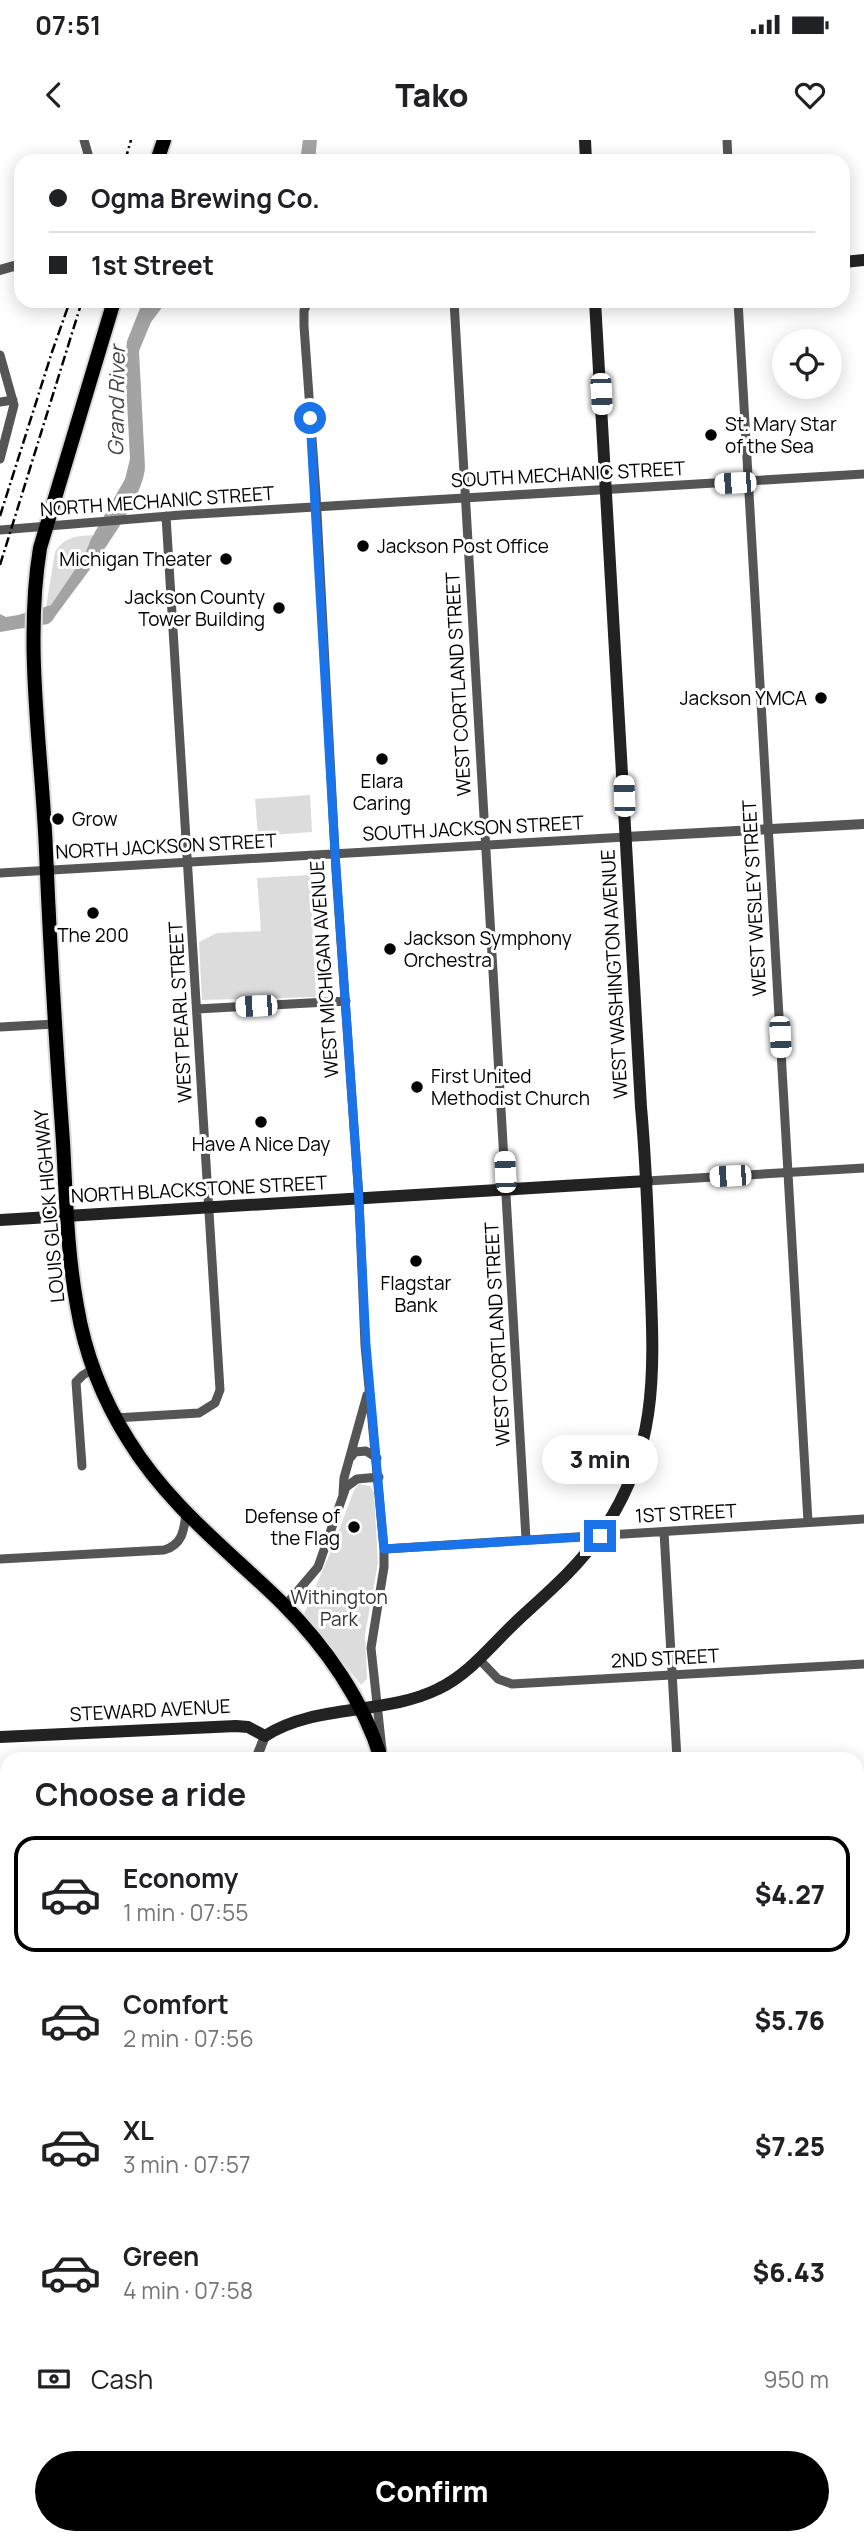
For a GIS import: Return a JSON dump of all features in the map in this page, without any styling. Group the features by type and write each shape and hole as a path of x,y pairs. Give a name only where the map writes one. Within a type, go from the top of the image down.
{"main road":[{"name":"LOUIS GLICK HIGHWAY","path":"112,308 40,548 35,600 55,1024 67,1216 75,1294 93,1369 115,1418 153,1476 186,1514 285,1606 333,1665 362,1709 379,1752"},
{"name":"WEST WASHINGTON AVENUE","path":"595,308 647,1181 653,1383 649,1417 639,1454 626,1489 600,1536"},
{"name":"NORTH BLACKSTONE STREET","path":"0,1220 647,1181"},
{"path":"265,1736 288,1725 418,1697 439,1689 459,1676 569,1574 600,1536"},
{"name":"STEWARD AVENUE","path":"0,1737 236,1726 248,1727 265,1736"}],"street":[{"name":"WEST MICHIGAN AVENUE","path":"305,308 304,326 335,853 369,1387 384,1549 384,1567 371,1648 382,1752"},
{"name":"WEST CORTLAND STREET","path":"454,308 526,1539"},
{"name":"WEST WESLEY STREET","path":"738,308 808,1522"},
{"path":"0,355 13,400 13,418 0,459"},
{"path":"0,402 13,400"},
{"name":"SOUTH MECHANIC STREET","path":"316,507 864,474"},
{"name":"NORTH MECHANIC STREET","path":"0,530 133,518 316,507"},
{"name":"WEST PEARL STREET","path":"115,1418 199,1413 209,1408 218,1398 219,1374 166,516"},
{"name":"SOUTH JACKSON STREET","path":"335,853 864,824"},
{"name":"NORTH JACKSON STREET","path":"0,873 335,853"},
{"path":"197,1009 346,1001"},
{"path":"0,1027 55,1024"},
{"path":"647,1181 864,1168"},
{"path":"82,1466 76,1382 93,1369"},
{"name":"WEST MICHIGAN AVENUE","path":"285,1606 318,1567 343,1495 369,1387"},
{"path":"350,1459 358,1451 368,1451 377,1458"},
{"path":"343,1495 354,1480 379,1478"},
{"path":"0,1559 168,1549 181,1538 186,1514"},
{"name":"1ST STREET","path":"384,1549 864,1519"},
{"path":"664,1532 677,1752"},
{"name":"2ND STREET","path":"478,1658 498,1679 512,1684 864,1664"},
{"path":"259,1752 265,1736"}],"green space":[{"path":"93,535 84,556 51,605 46,607 55,552 62,543 71,538"},
{"path":"310,795 312,832 258,836 255,799"},
{"path":"310,875 316,997 202,1000 199,942 217,933 261,931 257,878"},
{"name":"Withington Park","path":"359,1484 370,1486 374,1493 378,1563 365,1634 367,1679 361,1685 304,1614 354,1490"}],"shaded area":[{"path":"303,140 317,140 316,154 301,154"},
{"name":"Grand River","path":"140,308 162,308 151,322 139,351 145,467 133,503 52,621 48,624 0,632 0,614 6,617 18,615 51,605 84,556 125,479 130,459 125,362 127,341"}],"railway":[{"path":"127,154 131,140"},
{"path":"0,516 68,308"},
{"path":"0,565 80,308"}],"place":[{"name":"St. Mary Star of the Sea","path":"711,435"},
{"name":"Jackson Post Office","path":"363,546"},
{"name":"Michigan Theater","path":"226,559"},
{"name":"Jackson County Tower Building","path":"279,608"},
{"name":"Jackson YMCA","path":"821,698"},
{"name":"Elara Caring","path":"382,759"},
{"name":"Grow","path":"58,819"},
{"name":"The 200","path":"93,913"},
{"name":"Jackson Symphony Orchestra","path":"390,949"},
{"name":"First United Methodist Church","path":"417,1087"},
{"name":"Have A Nice Day","path":"261,1122"},
{"name":"Flagstar Bank","path":"416,1261"},
{"name":"Defense of the Flag","path":"354,1527"}],"route":[{"path":"310,418 366,1345 384,1549 600,1536"}]}
